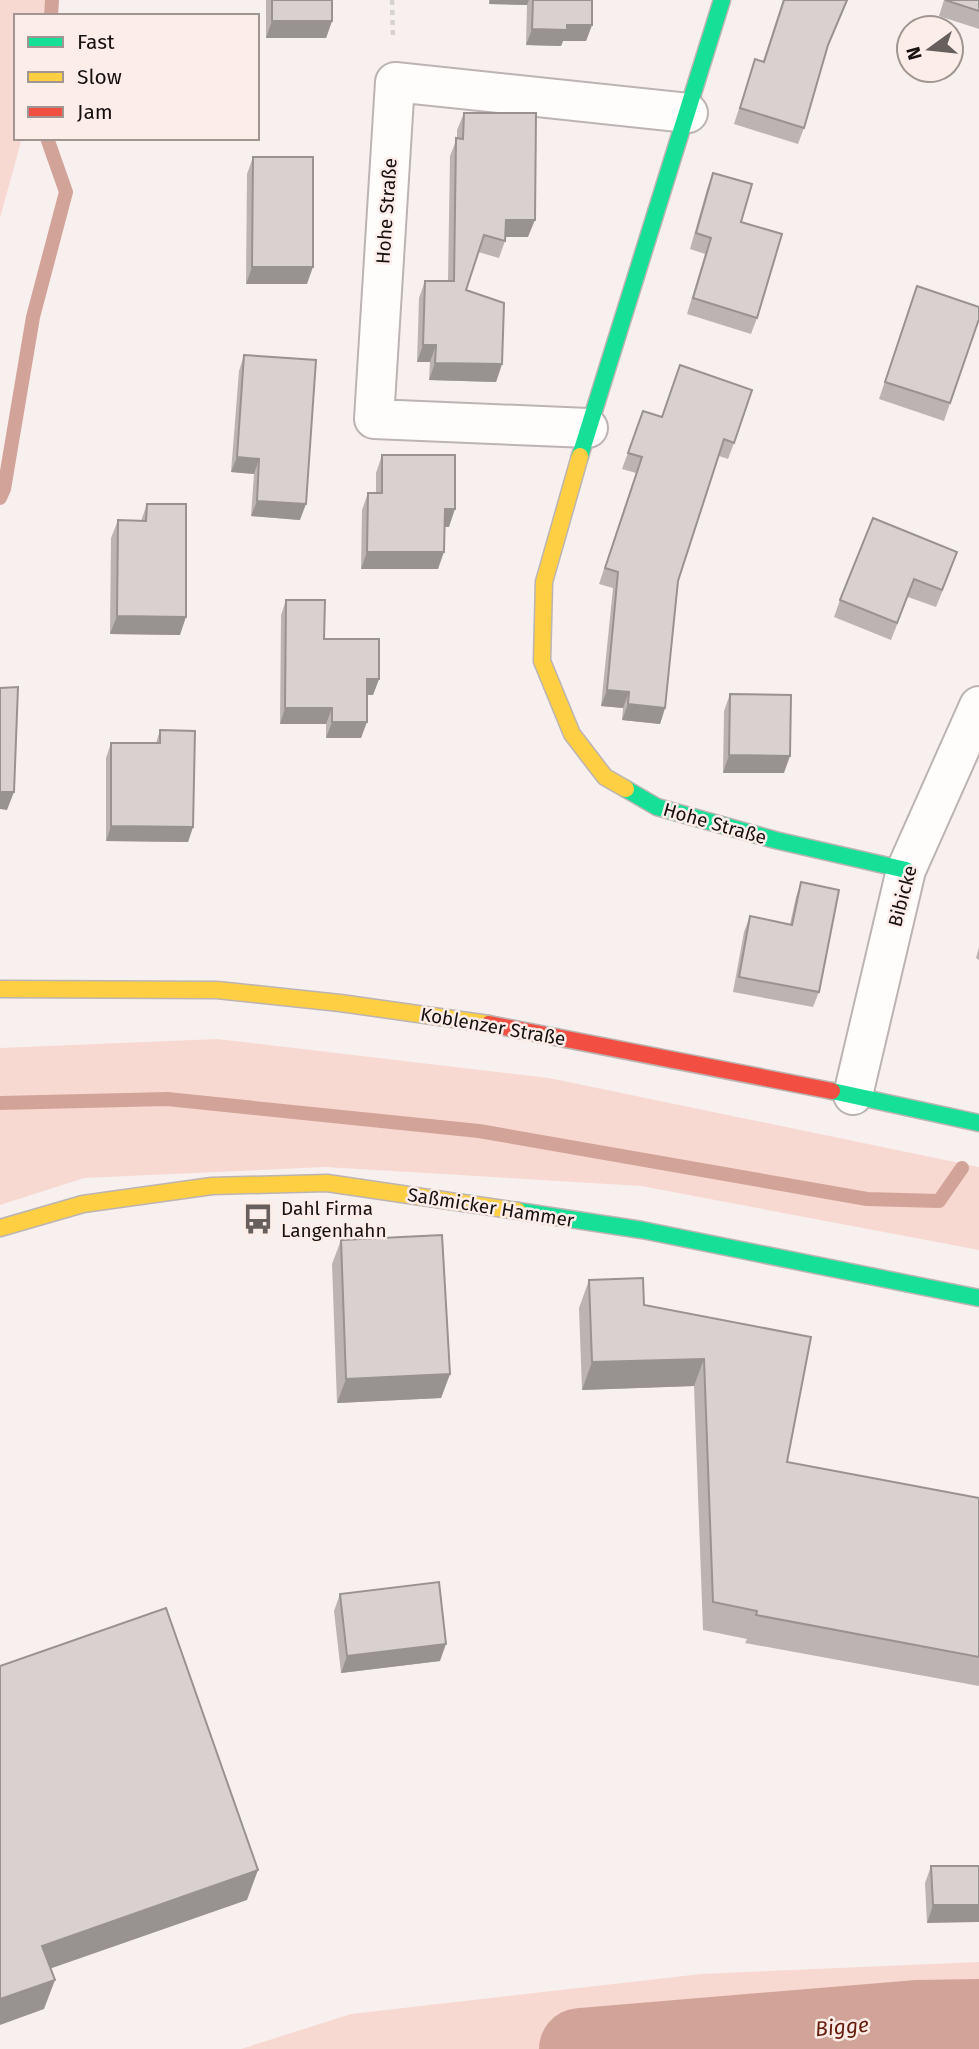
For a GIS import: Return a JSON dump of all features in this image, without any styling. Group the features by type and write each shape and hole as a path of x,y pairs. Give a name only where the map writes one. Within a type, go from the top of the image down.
{"street":[{"name":"Hohe Straße","path":"722,0 588,428 544,582 542,661 572,734 606,777 657,807 775,840 906,870"},
{"name":"Hohe Straße","path":"588,428 374,419 395,82 688,113"},
{"name":"Bibicke","path":"853,1095 906,870 979,706"},
{"name":"Koblenzer Straße","path":"0,989 217,990 458,1018 853,1095 979,1123"},
{"name":"Saßmicker Hammer","path":"0,1228 83,1204 212,1186 327,1183 642,1230 979,1298"}],"shaded area":[{"path":"0,0 59,0 56,14 14,14 14,140 21,140 0,218"},
{"path":"217,1039 549,1078 979,1167 979,1250 641,1186 325,1167 84,1178 0,1205 0,1048"},
{"path":"979,1962 979,2049 241,2049 351,2014 701,1974"}],"building":[{"path":"272,0 332,0 332,21 272,21"},
{"path":"533,0 592,0 592,25 567,25 567,30 532,29"},
{"path":"784,0 847,0 828,45 804,128 740,108 755,59 764,62"},
{"path":"945,0 979,0 979,11"},
{"path":"464,113 536,113 535,220 506,220 505,241 484,235 466,290 504,303 502,364 435,363 436,345 423,345 425,281 454,281 456,138 463,139"},
{"path":"253,157 313,157 313,267 252,267"},
{"path":"713,173 752,184 741,222 782,234 757,318 693,298 711,238 696,233"},
{"path":"917,286 979,307 979,319 950,403 885,382"},
{"path":"244,355 316,360 306,504 257,501 259,459 237,457"},
{"path":"680,365 752,390 734,443 724,439 678,581 665,708 628,704 629,692 607,690 618,572 605,568 642,457 628,453 643,411 662,417"},
{"path":"382,455 455,455 455,509 445,509 444,552 367,552 368,493 382,493"},
{"path":"147,504 186,504 186,617 117,616 118,520 146,521"},
{"path":"873,518 957,552 942,590 914,579 897,623 840,600"},
{"path":"286,600 325,600 324,639 379,639 379,679 367,679 367,722 332,722 332,708 285,708"},
{"path":"18,687 14,792 0,792 0,688"},
{"path":"730,694 791,695 790,756 729,755"},
{"path":"160,730 195,731 193,827 111,826 111,743 160,743"},
{"path":"801,882 839,890 819,992 739,977 750,916 792,925"},
{"path":"442,1235 450,1374 346,1379 341,1240"},
{"path":"643,1278 644,1305 811,1337 787,1462 979,1498 979,1657 756,1615 757,1611 713,1602 704,1359 592,1362 589,1280"},
{"path":"439,1582 446,1644 347,1656 340,1594"},
{"path":"166,1608 258,1870 42,1946 55,1980 0,1999 0,1666"},
{"path":"931,1866 979,1866 979,1905 933,1905"}],"waterway":[{"path":"51,14 52,0"},
{"path":"0,498 4,489 33,317 66,192 48,140"},
{"path":"0,1103 167,1099 479,1131 867,1199 939,1201 962,1168"},
{"name":"Bigge","path":"580,2049 916,2021 979,2020"}],"traffic: fast":[{"path":"580,456 722,0"},
{"path":"626,789 657,807 775,840 906,870"},
{"path":"832,1091 979,1123"},
{"path":"518,1211 642,1230 979,1298"}],"traffic: slow":[{"path":"580,456 544,582 542,661 572,734 605,777 626,789"},
{"path":"0,989 217,990 340,1003 489,1024"},
{"path":"0,1228 83,1204 212,1186 327,1183 518,1211"}],"traffic: jam":[{"path":"489,1024 832,1091"}],"place":[{"name":"Dahl Firma Langenhahn","path":"258,1219"}]}
